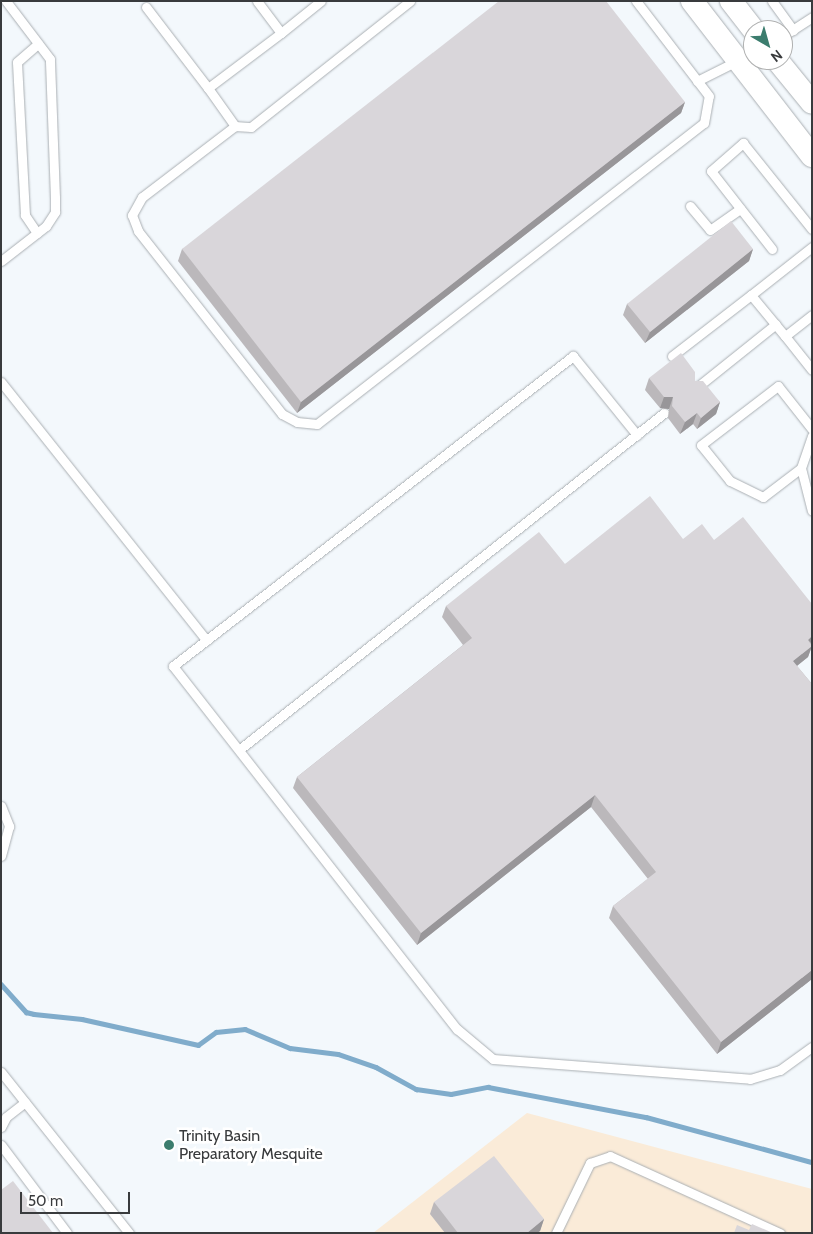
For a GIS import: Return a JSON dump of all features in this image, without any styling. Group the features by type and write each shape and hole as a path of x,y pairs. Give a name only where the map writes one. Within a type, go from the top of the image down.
{"main road":[{"path":"692,1 743,54"},
{"path":"731,1 746,20"},
{"path":"754,70 812,156"},
{"path":"785,70 812,103"}],"lane":[{"path":"1,261 37,233 55,212 50,59 6,1"},
{"path":"257,1 281,33"},
{"path":"208,88 321,1"},
{"path":"410,1 251,127 235,126 142,197 132,215 138,231 282,414 297,422 317,424 704,123 709,96 636,1"},
{"path":"772,1 786,20"},
{"path":"146,7 235,126"},
{"path":"793,30 812,17"},
{"path":"37,233 25,216 17,62 38,44"},
{"path":"697,81 743,57"},
{"path":"772,249 711,171 743,143 812,229"},
{"path":"690,206 710,230 740,209"},
{"path":"672,356 812,247"},
{"path":"751,295 812,370"},
{"path":"785,336 812,315"},
{"path":"695,388 776,324"},
{"path":"637,435 573,356 173,666 458,1029 493,1059 750,1078 780,1070 812,1047"},
{"path":"1,382 206,640"},
{"path":"801,468 763,497 730,481 701,445 778,386 812,429"},
{"path":"240,749 664,413"},
{"path":"812,436 801,468 812,511"},
{"path":"1,806 9,826 1,856"},
{"path":"1,1072 129,1233"},
{"path":"1,1127 6,1117 25,1102"},
{"path":"1,1145 67,1233"},
{"path":"556,1233 590,1163 610,1156 780,1233"}],"shaded area":[{"path":"527,1113 812,1189 812,1233 373,1233"}],"building":[{"path":"499,1 606,1 685,102 301,402 182,249"},
{"path":"731,221 753,249 650,332 627,304"},
{"path":"681,353 695,372 695,381 703,381 720,402 701,418 697,413 685,422 672,406 673,397 664,397 649,378"},
{"path":"650,496 683,539 702,524 714,540 743,517 812,604 812,636 808,640 812,646 793,661 812,684 812,970 721,1042 613,906 656,872 595,795 421,933 297,777 472,638 446,606 539,532 565,564"},
{"path":"494,1156 544,1219 527,1233 458,1233 434,1202"},
{"path":"13,1181 53,1233 1,1233 1,1190"},
{"path":"752,1224 773,1233 734,1233 737,1225 749,1230"}],"waterway":[{"path":"1,984 26,1012 34,1014 82,1019 198,1045 216,1032 245,1029 290,1048 338,1054 376,1067 416,1089 451,1094 488,1087 646,1117 812,1162"}],"place":[{"name":"Trinity Basin Preparatory Mesquite","path":"169,1145"}]}
